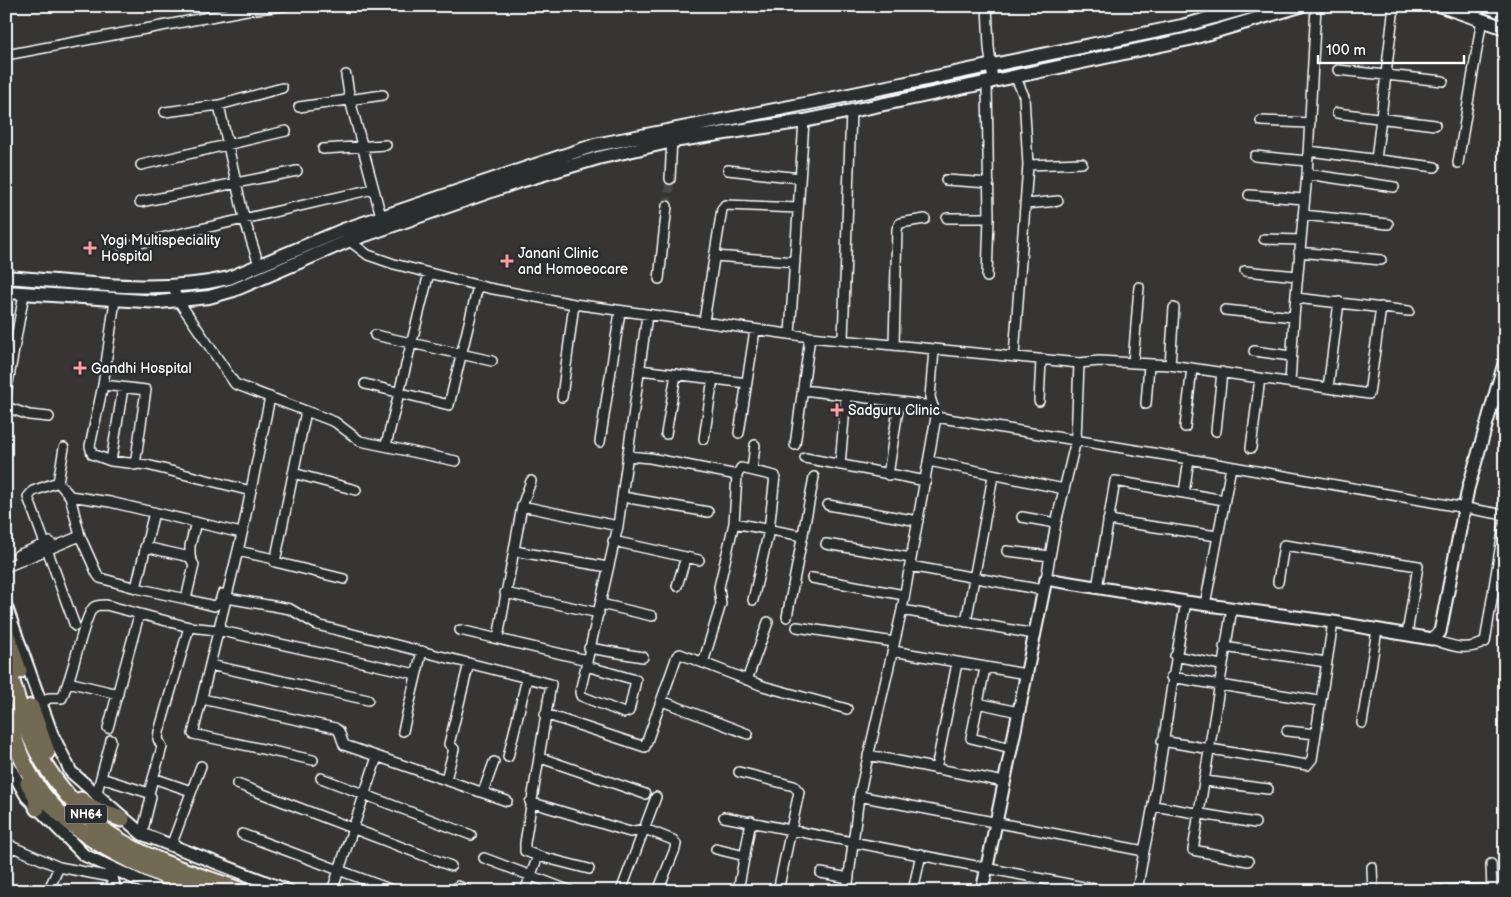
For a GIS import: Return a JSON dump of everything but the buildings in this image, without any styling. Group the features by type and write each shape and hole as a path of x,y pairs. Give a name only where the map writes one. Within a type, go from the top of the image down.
{"highway":[{"path":"6,632 50,759 79,799 93,809 122,819"},
{"name":"NH64","path":"6,662 29,735 56,783 98,826 122,843 162,861 242,891"},
{"name":"NH64","path":"6,714 23,760 39,788 77,830 115,854 199,891"},
{"path":"6,740 15,763 36,801"}],"main road":[{"path":"6,277 160,288 205,283 229,278 258,265 346,235 672,135 815,102 1182,26 1253,6"},
{"path":"6,292 115,300 178,300 209,297 234,290 381,216 595,145 804,121 1189,39 1300,6"},
{"path":"1441,6 1505,28"},
{"path":"1240,10 1243,23"}],"street":[{"path":"6,55 248,10 284,6"},
{"path":"987,277 990,218 988,6"},
{"path":"1290,383 1302,215 1308,174 1307,161 1316,6"},
{"path":"1376,160 1394,6"},
{"path":"1458,163 1482,20"},
{"path":"1338,70 1385,73 1443,81"},
{"path":"346,75 350,100 381,216"},
{"path":"1014,356 1028,165 1024,96 1016,76"},
{"path":"166,112 219,105 282,88"},
{"path":"299,107 383,95"},
{"path":"219,105 244,218 258,265"},
{"path":"843,339 852,111"},
{"path":"1336,112 1435,125"},
{"path":"790,334 804,121"},
{"path":"1261,121 1310,123"},
{"path":"141,165 228,143 286,132"},
{"path":"670,179 672,135"},
{"path":"323,150 386,145"},
{"path":"1309,151 1435,167"},
{"path":"1255,156 1307,161"},
{"path":"1028,165 1082,163"},
{"path":"728,170 800,178"},
{"path":"140,202 297,171"},
{"path":"1308,174 1394,187"},
{"path":"946,180 989,183"},
{"path":"123,247 373,189"},
{"path":"1249,195 1304,198"},
{"path":"1026,204 1058,201"},
{"path":"704,321 722,209 725,205 798,208"},
{"path":"659,279 667,206"},
{"path":"1302,215 1388,224"},
{"path":"947,218 990,218"},
{"path":"894,346 897,229 900,223 925,219"},
{"path":"346,235 368,254 429,273 478,286 620,312 704,321 810,337 934,350 1079,363 1099,361 1170,365 1369,394 1381,306"},
{"path":"1264,239 1301,240"},
{"path":"1299,252 1381,260"},
{"path":"715,256 795,262"},
{"path":"1245,271 1297,276"},
{"path":"386,445 429,273"},
{"path":"365,384 449,405 478,286"},
{"path":"173,287 178,300 235,384 335,422 360,441 456,461"},
{"path":"1133,362 1139,287"},
{"path":"6,394 24,294"},
{"path":"1296,298 1381,306 1409,311"},
{"path":"115,300 103,385 90,446 92,454 111,461 147,465 251,491"},
{"path":"1328,388 1339,302"},
{"path":"562,397 574,304"},
{"path":"1170,365 1174,308"},
{"path":"1225,310 1294,317"},
{"path":"600,442 620,312"},
{"path":"460,630 498,638 586,663 636,680 629,711 624,713 581,696 580,687 586,663 589,648 600,609 613,541 618,526 647,315"},
{"path":"739,433 755,330"},
{"path":"375,335 492,361"},
{"path":"796,445 810,337"},
{"path":"846,891 859,800 902,610 926,481 936,417 930,397 934,350"},
{"path":"1254,351 1291,356"},
{"path":"1039,401 1041,360"},
{"path":"1432,639 1440,632 1464,508 1505,360"},
{"path":"982,891 1056,523 1076,440 1079,363"},
{"path":"1146,404 1149,365"},
{"path":"1185,427 1192,368"},
{"path":"640,370 747,382"},
{"path":"1216,431 1222,372"},
{"path":"666,434 676,374"},
{"path":"704,439 713,378"},
{"path":"1251,448 1260,378"},
{"path":"103,385 123,388 134,387 146,390 134,465"},
{"path":"111,461 123,388"},
{"path":"803,390 933,406"},
{"path":"840,465 846,396"},
{"path":"270,397 238,551 194,734 313,760"},
{"path":"888,475 898,403"},
{"path":"6,407 29,415 48,417"},
{"path":"274,559 306,411"},
{"path":"826,544 910,562 975,579 1097,588 1407,634 1466,648 1475,647 1485,642 1500,582 1505,517 1189,459 936,417"},
{"path":"752,470 755,445"},
{"path":"58,482 64,448"},
{"path":"627,456 650,458 737,475"},
{"path":"805,458 926,481"},
{"path":"1184,493 1189,459"},
{"path":"929,461 993,476 1064,489"},
{"path":"703,663 721,604 720,587 734,523 739,468 775,476 769,530 753,600"},
{"path":"1205,605 1231,468"},
{"path":"294,473 356,490"},
{"path":"966,622 993,476"},
{"path":"787,618 814,477"},
{"path":"498,638 522,506 530,481"},
{"path":"58,482 70,496 79,533 100,578 214,606 220,602 242,512"},
{"path":"58,482 33,491 28,497 75,626"},
{"path":"1097,588 1115,482 1224,500"},
{"path":"70,496 110,502 237,532"},
{"path":"623,497 708,512"},
{"path":"828,504 918,521"},
{"path":"522,506 618,526"},
{"path":"136,588 154,512"},
{"path":"1022,517 1056,523"},
{"path":"1108,520 1218,536"},
{"path":"186,599 194,565 190,557 190,546 196,522"},
{"path":"734,523 803,536"},
{"path":"6,567 79,533"},
{"path":"613,541 700,560"},
{"path":"1278,582 1284,545 1418,566 1407,634"},
{"path":"145,546 190,557"},
{"path":"6,560 46,547"},
{"path":"238,551 274,559 278,564 344,579"},
{"path":"514,551 608,567"},
{"path":"1007,551 1050,556"},
{"path":"677,586 686,557"},
{"path":"812,578 904,595"},
{"path":"505,593 652,616"},
{"path":"227,598 290,609 317,625 551,684 545,714 541,758 530,802 525,849 538,856 589,869"},
{"path":"1137,891 1154,806 1171,677 1186,602"},
{"path":"41,704 49,698 62,698 86,621 94,606 106,605 189,627 218,630 416,674"},
{"path":"6,606 41,704 66,765 96,796 142,834 289,891"},
{"path":"1232,608 1221,665 1205,781 1193,850 1248,860"},
{"path":"902,610 1034,634"},
{"path":"108,728 139,615"},
{"path":"747,680 768,622"},
{"path":"1162,741 1307,765 1312,759 1319,701 1333,622"},
{"path":"142,834 151,797 149,793 162,748 158,739 159,732 189,627"},
{"path":"797,627 894,646 957,663 1026,674"},
{"path":"1362,724 1377,630"},
{"path":"1224,647 1326,662"},
{"path":"589,648 643,657"},
{"path":"403,731 422,651"},
{"path":"545,714 645,747 678,654 763,686 847,709"},
{"path":"1175,656 1221,665"},
{"path":"446,779 454,756 454,749 449,744 469,663"},
{"path":"936,769 957,663"},
{"path":"210,665 368,700"},
{"path":"986,668 971,738 1011,748"},
{"path":"1171,677 1319,701"},
{"path":"508,756 527,678"},
{"path":"68,682 118,694"},
{"path":"202,699 335,728 339,731 342,744 508,801"},
{"path":"662,701 748,734"},
{"path":"978,703 1018,712"},
{"path":"1287,731 1316,734"},
{"path":"96,796 111,740"},
{"path":"868,755 1004,782"},
{"path":"332,891 377,757"},
{"path":"541,758 645,794"},
{"path":"6,761 23,792 36,801 84,855 110,873 115,891"},
{"path":"484,792 494,762"},
{"path":"171,846 201,766"},
{"path":"739,772 796,788 799,792 778,891"},
{"path":"101,778 149,793"},
{"path":"153,778 191,791"},
{"path":"321,778 471,835"},
{"path":"1205,781 1268,789"},
{"path":"237,784 451,866"},
{"path":"621,891 656,797"},
{"path":"849,803 859,800 1144,851"},
{"path":"530,802 630,832 645,829 676,844 658,891"},
{"path":"1154,806 1255,823"},
{"path":"724,817 921,854 987,868 1059,887 1104,891"},
{"path":"738,891 751,821"},
{"path":"242,834 393,890"},
{"path":"6,858 9,845 59,867 110,873 162,891"},
{"path":"716,849 744,856"},
{"path":"913,891 921,854"},
{"path":"525,891 538,856"},
{"path":"484,858 572,891"},
{"path":"1438,890 1492,890 1491,864"},
{"path":"48,891 59,867"},
{"path":"1372,868 1373,891"},
{"path":"821,873 849,878"},
{"path":"458,886 469,891"}],"tunnel":[{"path":"667,206 670,179"}],"place":[{"name":"Yogi Multispeciality Hospital","path":"90,248"},
{"name":"Janani Clinic and Homoeocare","path":"507,261"},
{"name":"Gandhi Hospital","path":"80,368"},
{"name":"Sadguru Clinic","path":"837,410"}]}
